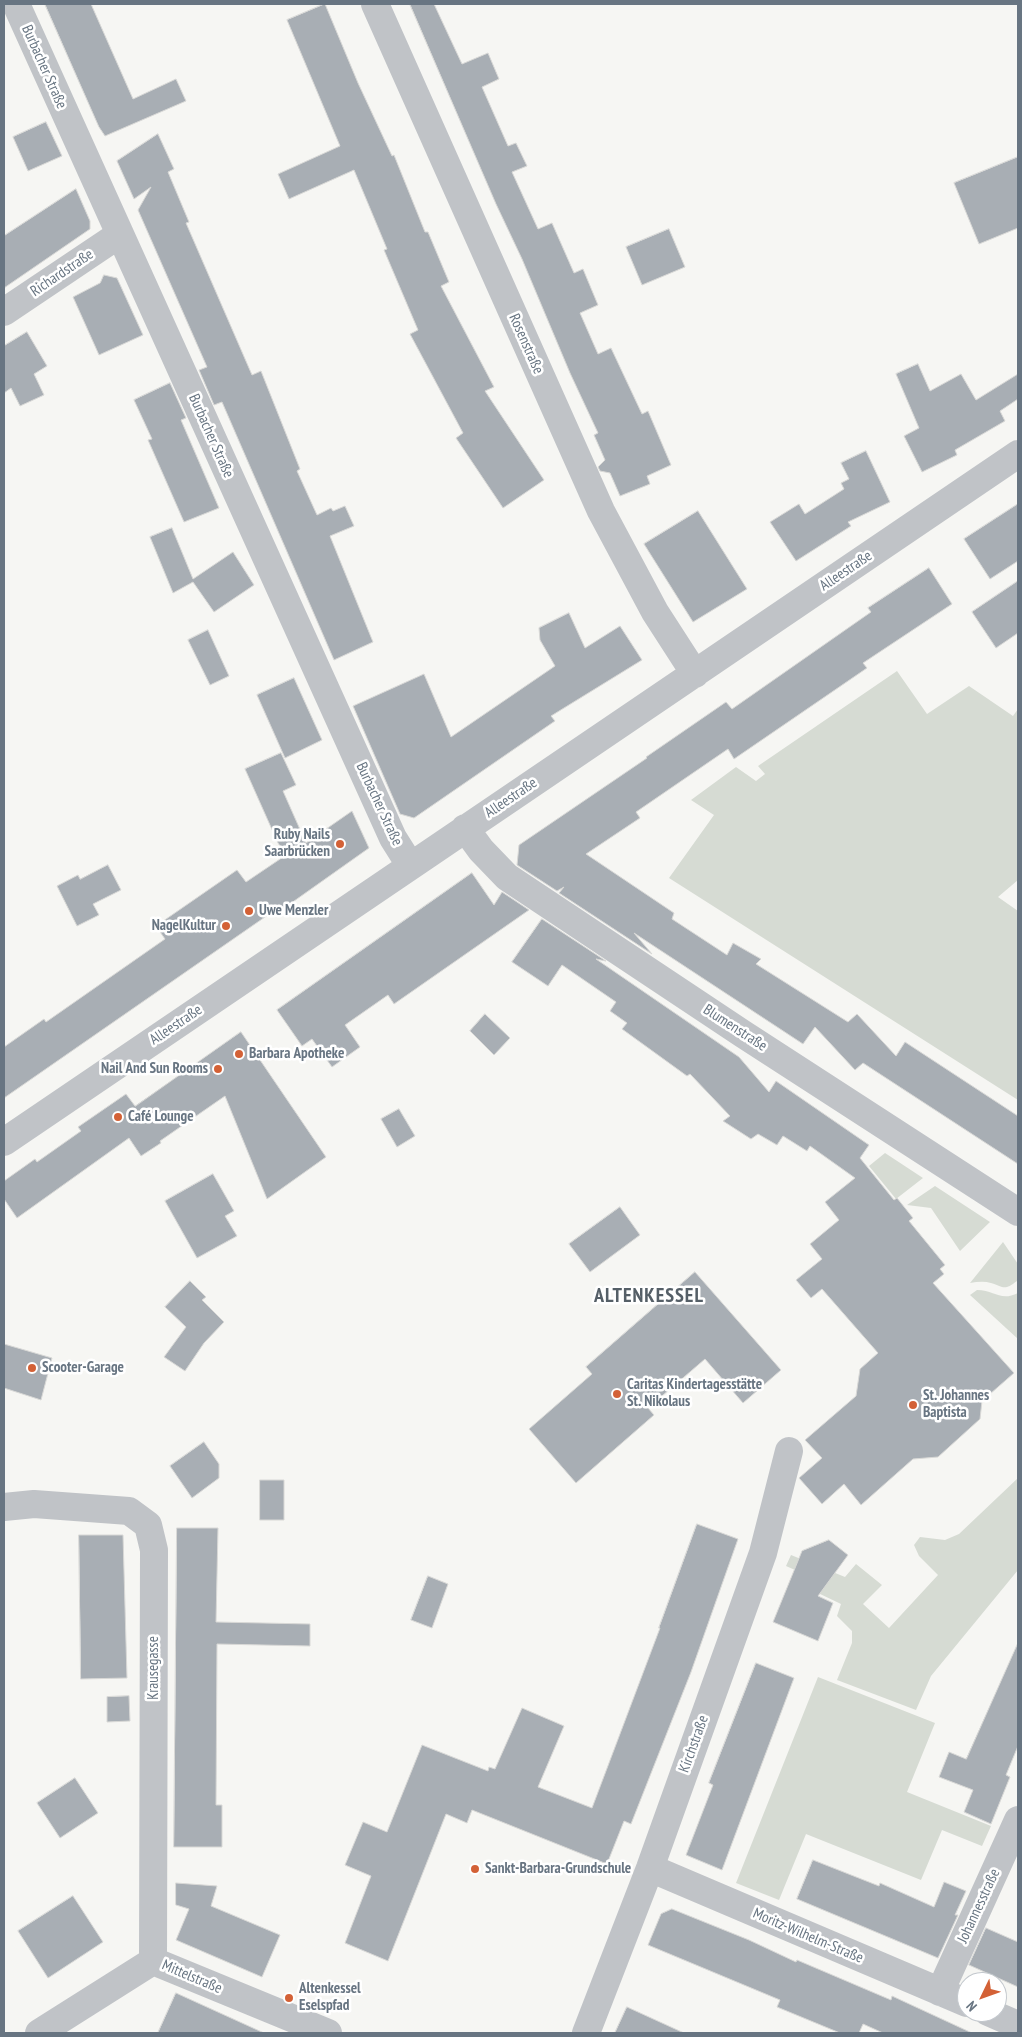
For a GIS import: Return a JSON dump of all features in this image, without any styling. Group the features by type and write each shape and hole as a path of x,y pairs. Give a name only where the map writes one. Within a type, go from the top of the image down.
{"street":[{"name":"Burbacher Straße","path":"16,4 393,838 410,866"},
{"name":"Rosenstraße","path":"375,4 601,511 654,612 695,674"},
{"name":"Richardstraße","path":"4,312 120,234"},
{"name":"Alleestraße","path":"4,1142 1018,454"},
{"name":"Blumenstraße","path":"465,828 481,850 507,877 743,1034 1018,1212"},
{"name":"Kirchstraße","path":"586,2033 650,1868 763,1554 789,1451"},
{"name":"Krausegasse","path":"4,1507 34,1504 128,1511 148,1525 154,1550 154,1961"},
{"name":"Johannesstraße","path":"940,1992 1018,1820"},
{"name":"Moritz-Wilhelm-Straße","path":"650,1868 957,1999"},
{"name":"Mittelstraße","path":"39,2033 154,1961 328,2033"}],"shaded area":[{"path":"897,671 927,714 969,686 1013,716 1018,709 1018,880 998,897 1018,911 1018,1100 669,878 714,815 691,800 736,767 756,781 765,774 758,766"},
{"path":"885,1153 923,1178 896,1199 869,1166"},
{"path":"935,1186 990,1222 960,1251 931,1208 907,1205"},
{"path":"1003,1242 1018,1264 1017,1281 1004,1287 986,1282 970,1283"},
{"path":"977,1290 1002,1296 1018,1293 1018,1339 970,1295"},
{"path":"1018,1478 1018,1570 931,1676 916,1710 837,1680 852,1643 852,1631 837,1616 841,1604 818,1593 822,1582 786,1566 791,1555 845,1577 856,1564 882,1585 863,1604 889,1628 938,1575 919,1556 914,1545 920,1537 945,1540 959,1534"},
{"path":"818,1677 935,1723 907,1792 991,1826 982,1846 942,1830 921,1880 806,1834 779,1900 736,1883"}],"building":[{"path":"45,4 91,4 133,99 176,79 186,101 105,136 99,127"},
{"path":"325,4 358,83 392,156 394,155 425,232 428,232 449,282 441,286 494,387 485,391 544,480 503,508 456,438 463,433 410,334 418,330 384,250 387,249 354,170 289,199 278,174 340,146 287,20"},
{"path":"410,4 434,4 462,64 488,53 499,79 482,87 508,146 516,143 527,166 512,172 538,229 552,223 574,273 583,269 598,305 580,313 598,354 611,348 642,414 648,411 671,465 647,476 650,484 620,496 610,473 600,471 598,467 605,460 594,435 598,433 570,373"},
{"path":"46,122 62,156 28,171 13,137"},
{"path":"158,134 174,169 168,172 189,222 186,223 252,375 261,371 300,469 297,471 317,515 331,508 333,511 345,506 354,526 330,536 373,642 334,660 222,402 214,405 199,370 207,367 138,210 151,187 134,199 117,161"},
{"path":"1018,157 1018,228 979,244 954,183"},
{"path":"76,189 90,221 90,229 4,288 4,236"},
{"path":"669,229 685,267 642,285 626,247"},
{"path":"104,275 117,278 143,335 99,355 73,297 100,283"},
{"path":"27,332 47,366 34,374 44,395 20,406 11,388 4,393 4,346"},
{"path":"918,364 930,391 961,374 976,400 1018,374 1018,399 1000,411 1005,421 955,450 957,455 922,472 904,436 919,428 896,374"},
{"path":"170,383 186,418 181,420 219,508 184,522 148,440 152,439 134,400"},
{"path":"866,451 890,502 848,522 851,526 796,561 770,522 799,504 805,514 844,489 841,483 849,479 841,463"},
{"path":"1018,504 1018,561 990,579 964,539"},
{"path":"698,511 747,589 693,622 644,544"},
{"path":"172,528 193,579 233,552 254,585 214,612 193,582 173,593 150,537"},
{"path":"929,568 952,604 863,663 867,668 734,759 728,749 636,812 640,818 586,854 674,913 672,919 727,955 733,943 761,959 756,964 848,1022 857,1014 896,1056 905,1042 1018,1116 1018,1164 863,1063 855,1070 815,1027 803,1044 634,933 652,954 559,893 564,887 557,891 517,865 519,845 726,702 732,709 871,612 868,608"},
{"path":"1018,581 1018,633 996,648 972,612"},
{"path":"569,613 585,648 620,626 642,660 551,716 555,721 414,818 400,814 353,706 424,674 451,737 555,666 540,640 539,628"},
{"path":"208,630 229,676 210,685 188,640"},
{"path":"294,678 322,740 285,758 257,695"},
{"path":"281,753 296,785 283,791 306,843 352,811 369,848 280,911 278,908 4,1098 4,1047 44,1019 46,1022 165,939 156,926 237,870 246,882 286,855 278,843 245,769"},
{"path":"108,865 121,890 93,904 99,915 77,926 57,886 78,875 80,879"},
{"path":"472,873 494,905 502,892 529,910 394,1004 388,995 345,1025 360,1047 332,1067 312,1039 302,1046 277,1010"},
{"path":"542,919 606,961 596,959 739,1057 769,1092 776,1081 869,1145 860,1158 894,1200 897,1198 913,1218 909,1221 945,1265 940,1269 944,1274 933,1283 1014,1373 982,1401 980,1419 938,1457 913,1459 861,1505 844,1484 822,1504 799,1478 822,1458 805,1440 856,1396 860,1369 878,1353 822,1289 811,1298 796,1280 822,1259 810,1244 839,1220 825,1202 855,1178 810,1146 807,1151 783,1136 777,1145 758,1134 751,1139 723,1121 730,1116 690,1074 687,1076 622,1029 627,1023 610,1011 616,1002 562,965 548,986 512,962"},
{"path":"485,1014 510,1038 494,1055 470,1031"},
{"path":"241,1032 326,1157 267,1199 225,1096 141,1156 129,1138 17,1218 4,1199 4,1181 35,1159 37,1162 81,1131 78,1127 126,1094 135,1106"},
{"path":"399,1109 415,1136 397,1147 381,1119"},
{"path":"213,1174 234,1211 225,1216 237,1236 197,1258 165,1201"},
{"path":"620,1207 640,1235 590,1272 569,1244"},
{"path":"695,1272 781,1370 743,1403 705,1359 648,1408 654,1415 576,1483 529,1429 592,1374 586,1367"},
{"path":"190,1281 206,1297 202,1300 224,1322 204,1343 185,1371 164,1357 186,1327 165,1307"},
{"path":"4,1344 52,1358 41,1400 4,1388"},
{"path":"204,1442 219,1464 219,1478 192,1498 170,1466"},
{"path":"260,1480 284,1480 284,1520 260,1520"},
{"path":"697,1524 738,1539 691,1672 631,1824 624,1821 607,1864 472,1810 467,1823 446,1814 388,1961 345,1943 371,1876 345,1865 363,1822 387,1832 422,1745 488,1771 489,1767 495,1769 522,1708 564,1726 538,1787 592,1808"},
{"path":"177,1528 218,1528 216,1622 310,1624 310,1646 217,1644 216,1805 222,1805 222,1847 174,1847"},
{"path":"79,1535 123,1535 127,1678 81,1679"},
{"path":"829,1540 848,1555 818,1596 833,1603 818,1641 773,1622 802,1551"},
{"path":"428,1576 448,1584 432,1628 411,1620"},
{"path":"1018,1643 1018,1746 1006,1775 1010,1777 991,1824 964,1812 973,1790 939,1777 949,1752 966,1759"},
{"path":"756,1663 794,1678 722,1870 686,1855 713,1785 709,1783"},
{"path":"129,1696 130,1721 107,1722 107,1697"},
{"path":"75,1778 98,1813 60,1838 37,1803"},
{"path":"813,1860 879,1886 880,1883 934,1907 944,1882 966,1891 955,1915 958,1915 938,1958 797,1899"},
{"path":"176,1883 217,1886 211,1906 280,1935 262,1977 176,1940 189,1909 176,1905"},
{"path":"73,1896 103,1942 48,1978 18,1931"},
{"path":"672,1909 891,2000 892,1996 972,2033 883,2033 863,2024 859,2033 840,2033 777,2007 780,2000 648,1945 661,1914"},
{"path":"986,1928 1018,1942 1018,1987 1007,1982 1007,1972 985,1972 969,1965"},
{"path":"176,1993 264,2033 158,2033"},
{"path":"627,2007 684,2033 615,2033"}],"place":[{"name":"Ruby Nails Saarbrücken","path":"340,844"},
{"name":"Uwe Menzler","path":"249,911"},
{"name":"NagelKultur","path":"226,926"},
{"name":"Barbara Apotheke","path":"239,1054"},
{"name":"Nail And Sun Rooms","path":"218,1069"},
{"name":"Café Lounge","path":"118,1117"},
{"name":"Scooter-Garage","path":"32,1368"},
{"name":"Caritas Kindertagesstätte St. Nikolaus","path":"617,1394"},
{"name":"St. Johannes Baptista","path":"913,1405"},
{"name":"Sankt-Barbara-Grundschule","path":"475,1869"},
{"name":"Altenkessel Eselspfad","path":"289,1998"}],"district":[{"name":"ALTENKESSEL","path":"649,1296"}]}
